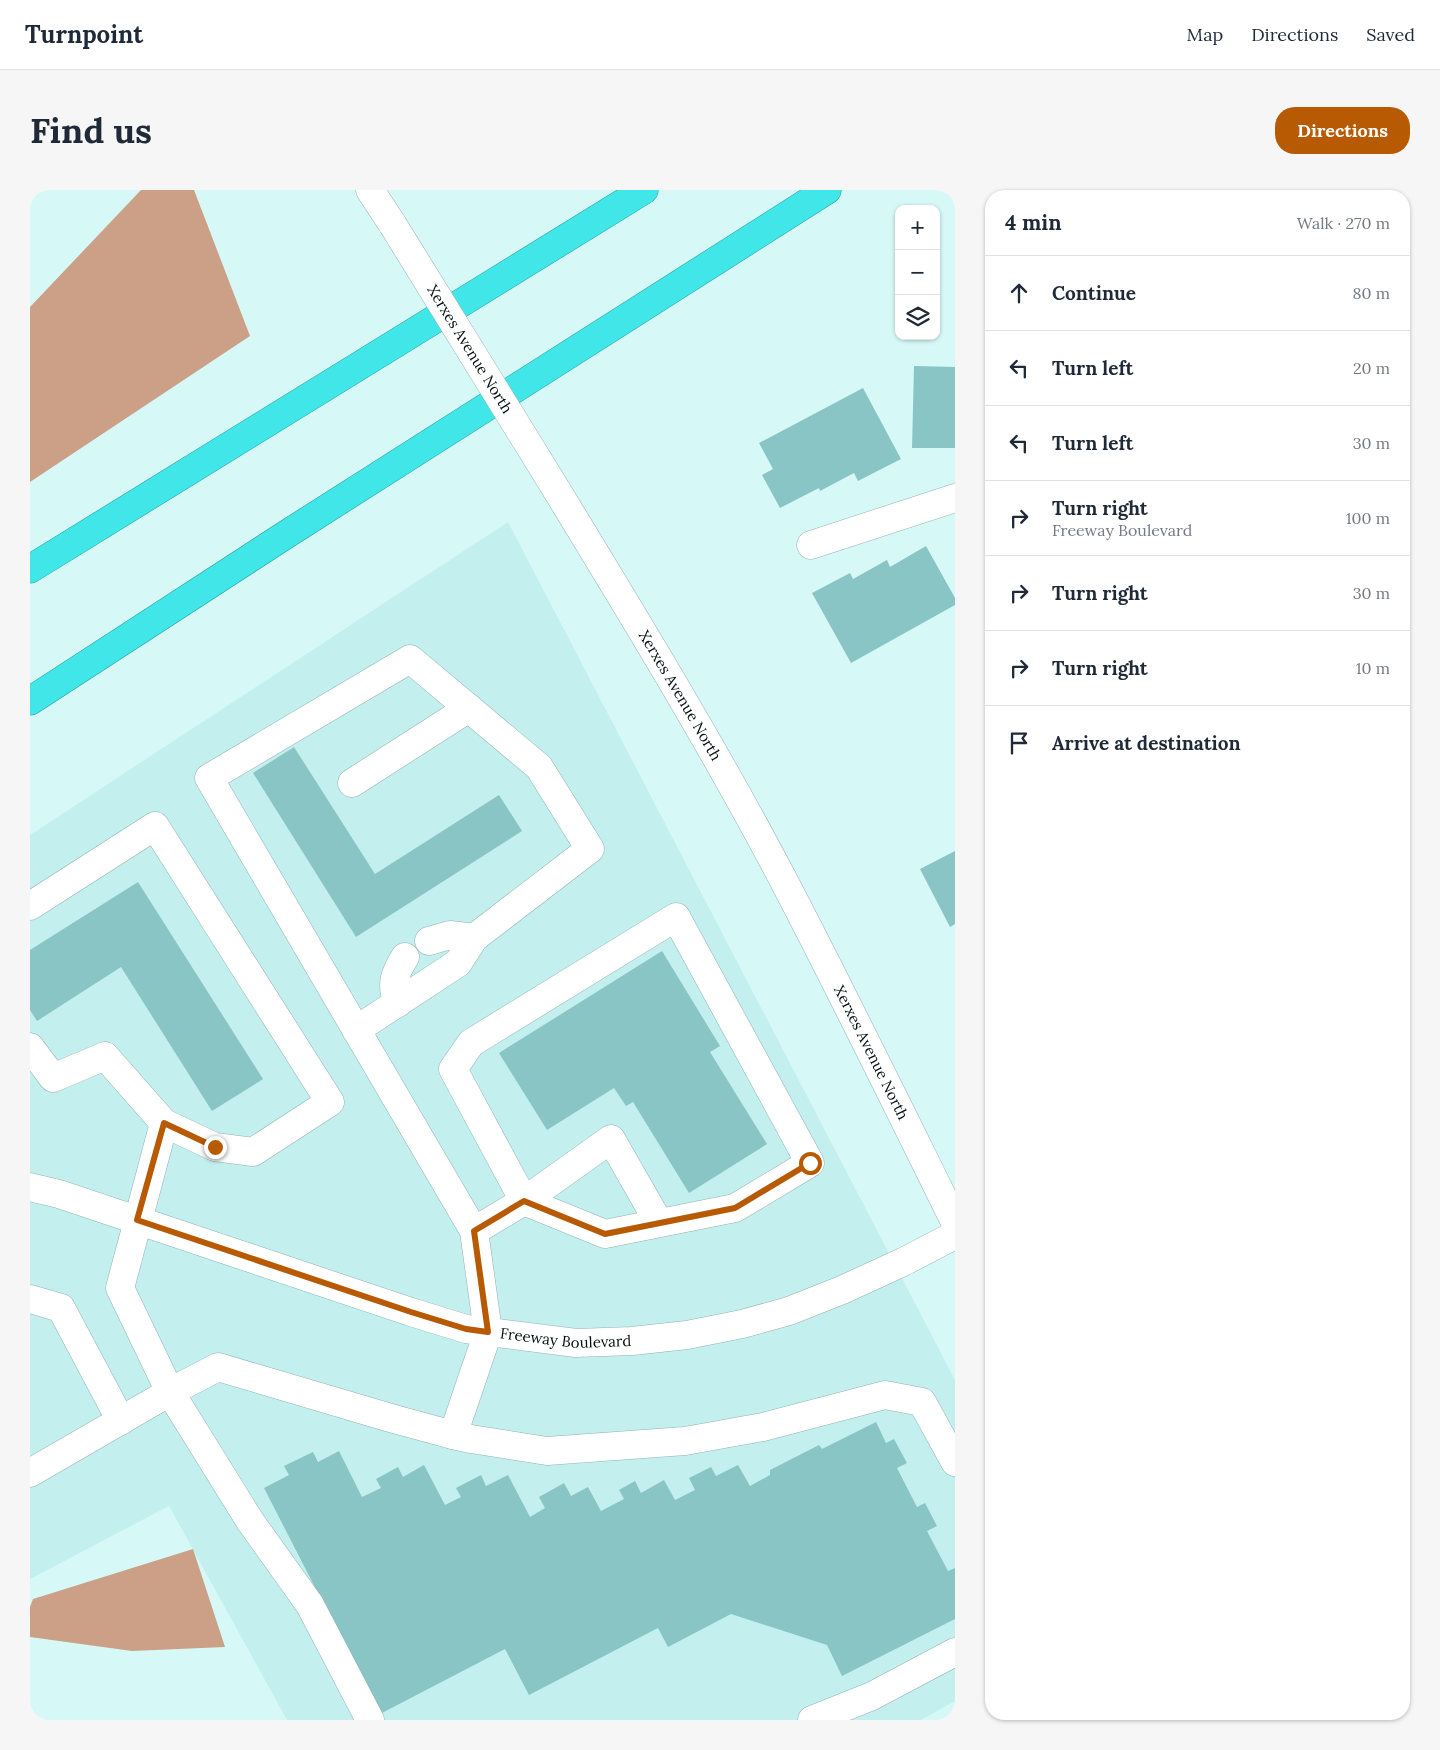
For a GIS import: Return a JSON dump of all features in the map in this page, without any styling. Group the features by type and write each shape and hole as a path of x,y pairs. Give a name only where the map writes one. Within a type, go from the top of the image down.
{"highway":[{"path":"30,569 644,190"},
{"path":"30,701 827,190"}],"street":[{"name":"Xerxes Avenue North","path":"370,190 636,620 716,758 781,876 955,1222"},
{"path":"811,545 955,498"},
{"path":"356,1030 458,963 474,938 590,849 540,768 410,659 209,778 356,1030 474,1231 488,1332 453,1434"},
{"path":"352,783 469,708"},
{"path":"30,906 155,826 330,1102 252,1152 215,1147 164,1123 105,1056 53,1078 30,1047"},
{"path":"676,917 810,1163 735,1208 605,1234 524,1201 453,1069 471,1043 676,917"},
{"path":"430,941 450,935 474,938"},
{"path":"398,1003 394,993 396,971 405,957"},
{"path":"164,1123 120,1288 170,1392 250,1521 310,1605 370,1720"},
{"path":"474,1231 524,1201 611,1139 659,1223"},
{"name":"Freeway Boulevard","path":"30,1188 59,1194 466,1329 576,1343 632,1341 687,1335 789,1311 842,1290 955,1235"},
{"path":"30,1299 61,1308 121,1421"},
{"path":"30,1473 170,1392 218,1367 394,1419 471,1439 547,1451 685,1442 763,1427 885,1395 922,1402 955,1462"},
{"path":"812,1720 872,1696 955,1652"}],"shaded area":[{"path":"141,190 194,190 250,336 30,482 30,307"},
{"path":"508,522 955,1380 955,1701 921,1720 287,1720 169,1506 30,1579 30,835"},
{"path":"193,1549 225,1647 132,1651 30,1637 30,1607 33,1599"}],"building":[{"path":"914,366 955,367 955,448 912,448"},
{"path":"863,388 901,459 858,481 854,473 820,491 819,488 780,508 762,475 773,469 759,443"},
{"path":"926,546 955,598 955,605 851,663 812,593 850,573 853,579 887,560 890,567"},
{"path":"294,747 375,874 499,795 522,831 356,937 253,773"},
{"path":"955,851 955,924 950,927 920,869"},
{"path":"138,882 263,1079 212,1111 121,967 37,1021 30,1010 30,950"},
{"path":"662,951 720,1046 710,1052 767,1144 689,1193 633,1102 626,1106 614,1088 547,1130 499,1053"},
{"path":"876,1422 886,1443 894,1439 907,1463 897,1468 917,1507 925,1503 937,1526 927,1531 948,1571 955,1568 955,1619 842,1676 827,1645 731,1614 668,1647 658,1628 529,1695 505,1649 380,1714 264,1488 289,1475 284,1466 313,1452 318,1462 339,1451 362,1497 381,1488 376,1479 398,1467 403,1477 424,1465 445,1505 461,1497 456,1488 481,1475 486,1486 508,1475 530,1517 545,1508 539,1497 564,1483 571,1496 588,1487 601,1511 624,1499 619,1490 635,1481 641,1493 664,1480 675,1500 695,1490 689,1478 711,1467 716,1476 738,1465 750,1486 770,1475 770,1470 819,1445 822,1449"}],"route":[{"path":"215,1147 164,1123 137,1220 411,1312 466,1329 488,1332 474,1231 524,1201 605,1234 735,1208 810,1163"}]}
